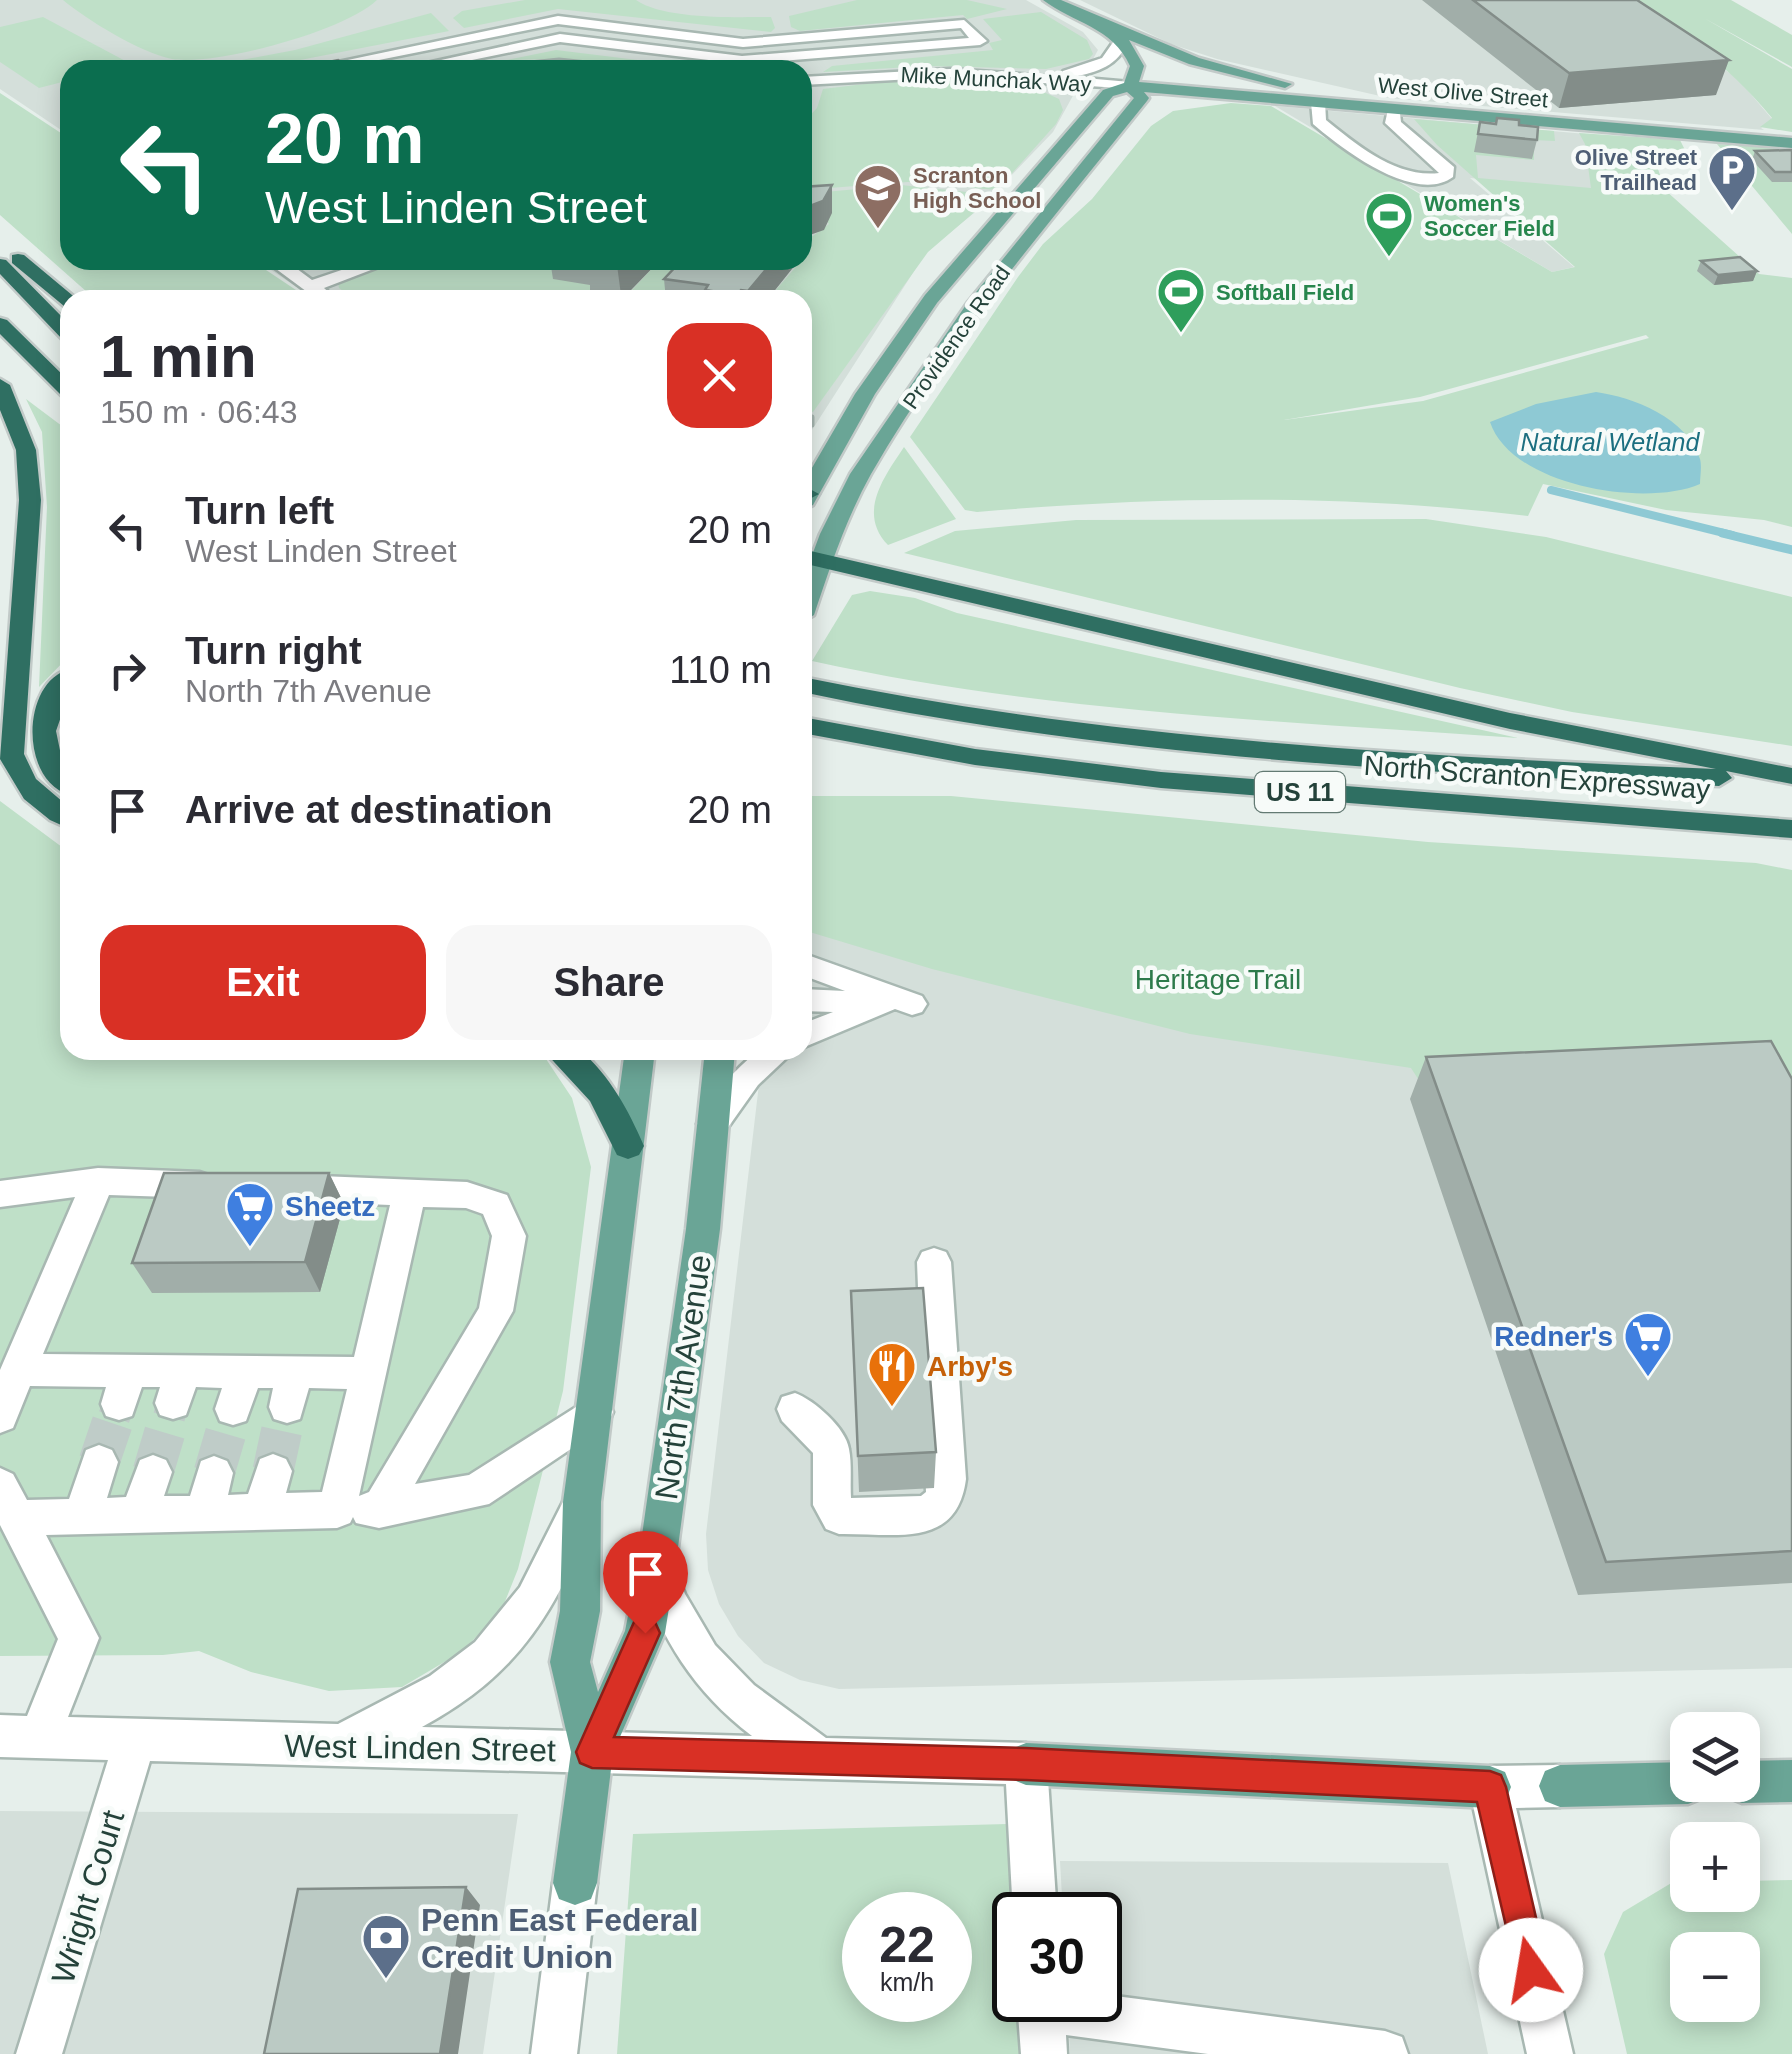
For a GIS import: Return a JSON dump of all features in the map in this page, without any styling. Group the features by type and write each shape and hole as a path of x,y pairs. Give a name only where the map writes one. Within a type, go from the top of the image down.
{"highway":[{"path":"0,244 60,294"},
{"path":"0,264 60,326"},
{"path":"0,324 60,383"},
{"path":"0,385 26,450 30,500 12,754 16,770 36,798 60,814"},
{"path":"812,558 1510,721 1792,779"},
{"name":"North Scranton Expressway","path":"812,686 988,718 1165,739 1579,772 1792,779"},
{"path":"60,688 50,701 42,731 48,758 60,773"},
{"name":"North Scranton Expressway","path":"812,727 976,757 1161,780 1792,829"},
{"path":"570,1060 590,1076 604,1095 628,1146"}],"main road":[{"path":"1050,0 1122,41"},
{"path":"1091,21 1194,60 1376,106"},
{"name":"Providence Road","path":"1122,41 1137,66 1130,86"},
{"name":"Providence Road","path":"812,485 865,394 931,299 1108,93 1130,86"},
{"name":"Providence Road","path":"812,558 860,474 974,306 1142,98 1130,86"},
{"name":"West Olive Street","path":"1130,86 1792,144"},
{"path":"1122,123 1172,103 1226,94"},
{"name":"North 7th Avenue","path":"592,1752 570,1662 580,1611 582,1502 639,1060"},
{"name":"North 7th Avenue","path":"575,1884 592,1752 645,1633 703,1229 719,1060"},
{"name":"West Linden Street","path":"1026,1764 1490,1787"},
{"path":"1760,1782 1792,1781"},
{"path":"1560,1786 1670,1783"}],"street":[{"path":"377,60 558,20 743,43 964,24 980,41 742,60 560,38 451,60"},
{"path":"1033,78 1098,66 1114,57 1122,41"},
{"name":"Mike Munchak Way","path":"812,85 924,73 1130,86"},
{"path":"1033,78 1078,98 1084,121"},
{"path":"1318,102 1318,121 1356,152 1414,178 1445,177 1448,170 1441,162 1393,123 1394,108"},
{"path":"288,270 316,290"},
{"path":"311,286 358,270"},
{"path":"812,967 899,1004"},
{"path":"812,1000 899,1004"},
{"path":"812,1033 899,1004"},
{"path":"713,1124 747,1077 768,1060"},
{"path":"0,1194 98,1182 235,1186"},
{"path":"0,1416 98,1182"},
{"path":"274,1187 466,1194 496,1204 508,1236 496,1311 379,1510"},
{"path":"337,1510 410,1191"},
{"path":"795,1409 831,1446 832,1505 840,1516 928,1514 944,1501 947,1479 934,1262"},
{"path":"18,1370 123,1387 178,1387 245,1371 291,1390 371,1373"},
{"path":"233,1408 245,1371"},
{"path":"9,1502 82,1516 379,1510 476,1491 595,1412"},
{"path":"82,1516 99,1462"},
{"path":"263,1510 273,1471"},
{"path":"139,1515 153,1472"},
{"path":"204,1514 214,1473"},
{"path":"9,1502 78,1638 20,1736"},
{"path":"336,1747 415,1710 494,1652 524,1616 582,1502"},
{"path":"656,1570 668,1606 698,1660 720,1685 819,1758"},
{"name":"West Linden Street","path":"20,1736 1026,1764"},
{"name":"Wright Court","path":"39,2054 135,1740"},
{"path":"1026,1764 1034,1892"},
{"name":"West Linden Street","path":"1490,1787 1560,1786"},
{"path":"1490,1787 1550,2054"},
{"name":"North 7th Avenue","path":"554,2054 575,1884"},
{"path":"1054,2022 1282,2041 1385,2054"}],"shaded area":[{"name":"Scranton High School","path":"0,0 1026,0 1083,32 1098,50 1053,132 979,209 927,251 812,430 812,290 301,290 271,270 812,270 812,60 60,60 60,129 0,89"},
{"path":"1080,0 1610,0 1691,46 1738,79 1772,119 1761,128 1764,130 1389,98 1217,59 1171,44"},
{"path":"1275,106 1586,134 1594,189 1470,178 1574,267 1552,272"},
{"path":"812,899 1792,1062 1792,1668 839,1689 800,1680 764,1663 738,1636 719,1604 708,1570 706,1534 762,1060 812,1060"},
{"path":"0,1811 518,1814 483,2054 0,2054"},
{"path":"1060,1861 1448,1863 1488,2054 1070,2054 1068,2022 1122,2022 1122,1892 1062,1892"}],"green space":[{"path":"63,0 377,0 361,12 310,34 248,52 192,60 172,59 145,50"},
{"path":"525,0 636,0 682,14 771,17 775,28 771,32 558,9 464,28 453,18 462,11"},
{"path":"857,0 967,0 1007,9 967,19 963,15 800,31 791,27 789,16"},
{"path":"1615,0 1731,0 1792,35 1792,67 1704,18 1792,69 1792,132 1760,127 1772,118 1736,79 1681,38"},
{"path":"1041,12 1087,40 1093,54 1089,59 1046,69 928,66 823,72 832,66 993,50 989,43 1002,40 983,19"},
{"path":"431,13 449,31 300,60 242,60 295,50"},
{"path":"43,17 124,60 60,60 60,83 39,88 0,62 0,27"},
{"path":"556,50 638,60 565,59 507,60"},
{"path":"914,78 992,83 1037,89 1059,99 1063,110 1056,124 997,190 908,182 812,189 812,113 823,89"},
{"path":"0,93 60,132 60,268 0,215"},
{"path":"1231,103 1271,106 1552,272 1575,267 1437,145 1414,119 1554,131 1555,141 1534,140 1534,160 1476,155 1478,178 1591,188 1585,144 1579,133 1680,140 1685,150 1652,151 1665,190 1759,274 1792,278 1792,527 1764,520 1666,510 1543,484 1528,516 1391,504 1253,500 965,510 910,437 1043,244 1092,199 1151,126 1173,111","holes":["1646,335 1649,338 1423,401 1284,420 1420,397"]},
{"path":"1717,144 1792,149 1792,234"},
{"path":"901,185 986,194 978,201 985,203 928,252 813,412 812,290 776,290 793,270 812,270 812,236 829,224 812,204 812,193"},
{"path":"62,270 266,270 296,290 85,290"},
{"path":"372,270 581,270 595,286 624,290 342,290 338,283"},
{"path":"651,270 703,270 685,290 632,290"},
{"path":"26,399 60,424 60,665 39,687 47,507 42,432"},
{"path":"904,447 956,519 888,545 879,533 874,508 882,483"},
{"path":"1426,519 1546,537 1792,597 1792,746 1572,712 1460,688 904,553 955,531 1076,520"},
{"path":"870,591 915,598 957,613 1518,738 1252,720 1075,703 899,678 812,661 852,595"},
{"name":"Heritage Trail","path":"812,796 951,796 1428,842 1756,863 1792,870 1792,1096 1422,1085 1411,1068 1190,1034 932,969 812,933"},
{"path":"0,801 60,846 60,1060 547,1060 572,1098 591,1167 563,1391 518,1569 502,1609 463,1651 402,1687 329,1691 251,1672 199,1651 163,1655 0,1656"},
{"path":"1007,1824 1011,1892 992,1892 992,2022 1019,2022 1021,2054 617,2054 633,1834"},
{"path":"1792,1880 1792,2054 1627,2054 1604,1954 1623,1912 1670,1884 1670,1912 1760,1912 1760,1881"}],"water":[{"name":"Natural Wetland","path":"1596,392 1642,405 1671,421 1700,459 1700,484 1647,493 1582,486 1524,462 1503,444 1490,422 1536,404"}],"building":[{"path":"1473,0 1637,0 1729,60 1569,73"},
{"path":"1497,118 1538,127 1537,140 1478,134 1480,122 1496,124"},
{"path":"1792,150 1792,172 1775,172 1755,151"},
{"path":"832,185 823,201 812,205 812,186"},
{"path":"1740,257 1757,271 1718,275 1701,261"},
{"path":"673,270 766,270 749,290 705,290 708,285 664,279"},
{"name":"Redner's","path":"1771,1041 1792,1079 1792,1551 1606,1562 1426,1057"},
{"path":"164,1173 329,1173 305,1262 132,1263"},
{"name":"Arby's","path":"923,1288 936,1452 858,1456 851,1291"},
{"name":"Penn East Federal Credit Union","path":"466,1887 440,2054 264,2054 298,1889"}],"waterway":[{"path":"1551,490 1732,535"},
{"path":"1722,533 1792,550"}],"tunnel":[{"path":"169,1417 173,1403"},
{"path":"114,1417 119,1404"},
{"path":"285,1417 287,1407"},
{"path":"231,1417 233,1409"},
{"path":"99,1462 115,1415"},
{"path":"153,1472 170,1415"},
{"path":"214,1473 231,1415"},
{"path":"273,1471 285,1415"}],"place":[{"name":"Olive Street Trailhead","path":"1732,212"},
{"name":"Scranton High School","path":"878,230"},
{"name":"Women's Soccer Field","path":"1389,258"},
{"name":"Softball Field","path":"1181,334"},
{"name":"Sheetz","path":"250,1248"},
{"name":"Redner's","path":"1648,1378"},
{"name":"Arby's","path":"892,1408"},
{"name":"Penn East Federal Credit Union","path":"386,1980"}],"route":[{"path":"645,1633 592,1752 1026,1764 1490,1787 1531,1970"}]}
